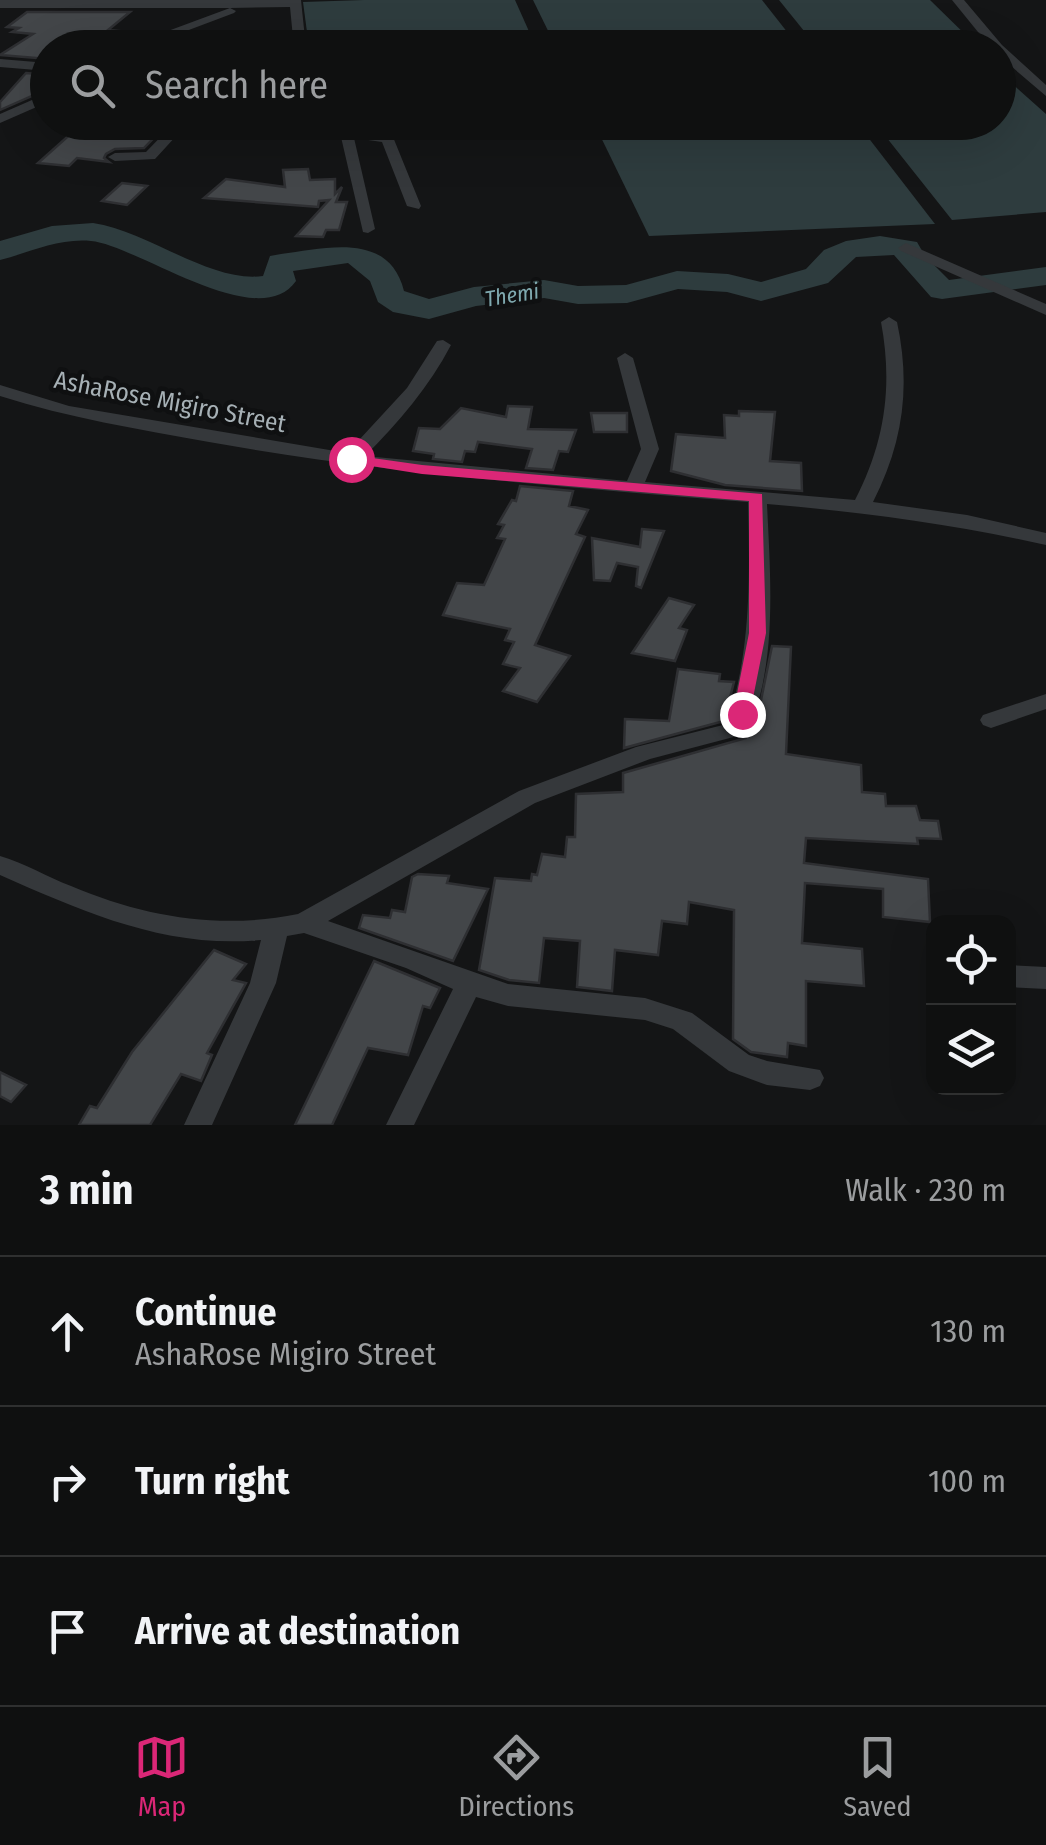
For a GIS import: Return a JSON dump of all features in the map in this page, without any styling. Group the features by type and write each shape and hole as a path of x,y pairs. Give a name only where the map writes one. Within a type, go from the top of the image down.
{"street":[{"path":"1,0 0,5 68,2 239,6 295,2 298,30"},
{"path":"958,0 983,30"},
{"path":"176,30 239,6"},
{"path":"0,63 30,66"},
{"path":"1016,64 1046,92"},
{"path":"0,120 30,105"},
{"path":"115,157 150,156 166,140"},
{"path":"348,140 368,228"},
{"path":"388,140 414,206"},
{"path":"906,248 1046,310"},
{"path":"861,506 886,458 896,422 896,364 889,322"},
{"path":"351,459 406,404 444,345"},
{"path":"624,358 637,410 649,434 648,460 634,485"},
{"name":"AshaRose Migiro Street","path":"0,390 66,411 351,459 473,474 861,506 967,521 1046,539"},
{"path":"0,866 65,894 186,930 240,935 276,930 304,923 527,796 644,753 737,729 751,680 758,633 757,498"},
{"path":"991,720 1046,701"},
{"path":"304,923 508,995 645,1009 682,1021 739,1064 767,1073 810,1078"},
{"path":"198,1125 263,983 276,930"},
{"path":"1016,976 1046,978"},
{"path":"400,1125 469,984"}],"shaded area":[{"path":"515,0 528,30 307,30 303,2"},
{"path":"533,0 762,0 786,30 548,30"},
{"path":"779,0 930,0 961,30 803,30"},
{"path":"1016,87 1046,114 1046,212 952,220 888,140 1016,140"},
{"path":"602,140 870,140 935,224 649,236"}],"building":[{"path":"27,12 130,12 108,30 30,30 30,34 12,32 19,28 7,27"},
{"path":"30,36 30,58 0,55"},
{"path":"26,73 30,73 30,97 0,110 0,102"},
{"path":"64,140 152,140 144,148 115,149 104,158 109,162 77,158 69,166 38,163"},
{"path":"308,169 310,180 335,179 335,194 342,187 336,202 347,202 339,230 326,230 323,237 296,236 329,200 319,201 318,207 204,198 226,179 285,187 283,170"},
{"path":"122,183 147,186 127,205 102,201"},
{"path":"508,406 532,407 528,429 576,430 568,452 559,451 553,470 526,468 532,449 478,442 475,452 465,451 462,462 433,459 434,454 413,451 419,428 440,429 461,408 506,417"},
{"path":"739,411 775,412 770,461 801,463 802,491 725,485 671,471 676,434 725,438 724,415 739,416"},
{"path":"591,413 627,413 627,432 594,432"},
{"path":"520,486 573,491 569,506 588,510 576,534 585,537 535,645 570,656 537,702 503,691 520,668 503,664 514,642 505,640 510,629 443,615 457,583 484,585 505,539 497,538 504,525 498,524 512,500 516,501"},
{"path":"642,529 664,531 641,588 636,586 638,567 617,563 610,581 594,580 592,538 640,547"},
{"path":"669,598 694,605 679,628 687,630 675,661 632,653"},
{"path":"772,646 791,647 786,754 861,765 862,792 885,794 886,806 916,806 920,820 938,821 941,839 917,838 918,844 806,838 804,863 928,879 930,915 926,915 926,922 883,917 883,889 805,883 802,943 862,949 864,986 806,981 806,1046 788,1043 787,1057 751,1052 733,1039 734,910 689,902 687,924 662,921 658,955 615,950 612,991 577,987 580,941 544,938 539,983 509,980 479,970 495,878 531,881 532,874 537,875 542,854 565,857 567,837 575,837 576,794 623,792 623,773 746,738 759,710"},
{"path":"678,669 720,674 719,681 734,682 724,721 624,748 625,719 669,721"},
{"path":"449,876 447,883 488,889 453,961 359,928 363,915 390,918 392,910 405,912 412,877"},
{"path":"214,950 246,964 233,980 246,983 207,1053 212,1055 201,1081 181,1074 150,1125 79,1125 90,1106 97,1108 132,1052"},
{"path":"374,961 440,988 430,1008 423,1006 408,1055 368,1048 332,1125 295,1125"},
{"path":"0,1072 26,1085 11,1102 0,1096"}],"waterway":[{"name":"Themi","path":"0,251 52,235 93,232 125,240 219,281 263,287 280,281 277,272 281,263 348,254 364,257 385,278 389,295 404,305 429,309 474,297 544,289 578,295 627,294 677,280 728,283 761,292 817,276 835,257 868,245 906,248 911,260 942,290 1046,276"}],"route":[{"path":"351,459 422,470 757,498 758,633 742,714"}]}
